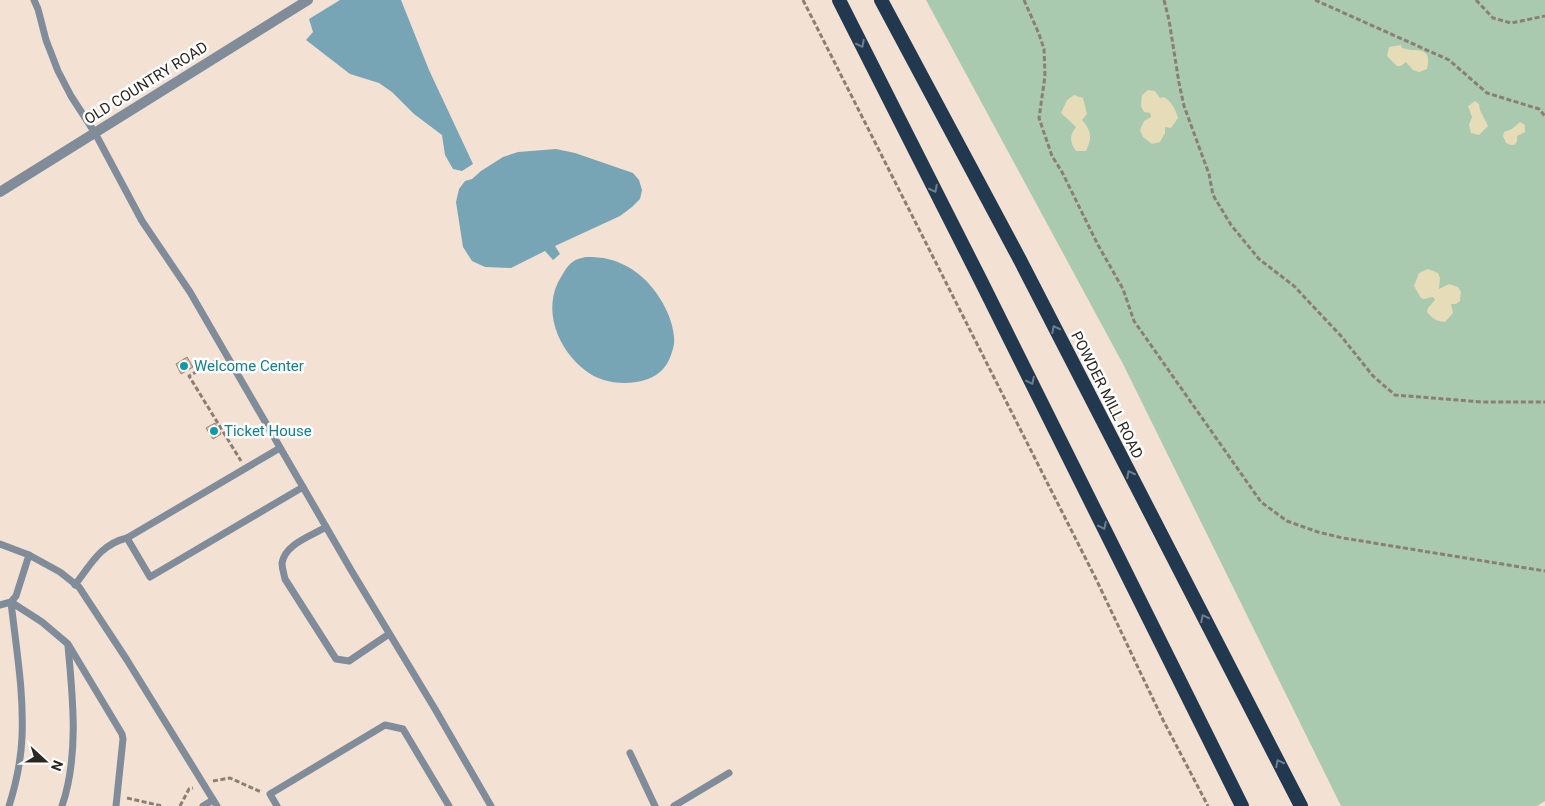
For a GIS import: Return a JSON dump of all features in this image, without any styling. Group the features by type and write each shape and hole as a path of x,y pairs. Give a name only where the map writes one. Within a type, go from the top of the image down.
{"highway":[{"path":"839,0 1242,806"},
{"name":"POWDER MILL ROAD","path":"880,0 1019,258 1301,806"}],"street":[{"name":"OLD COUNTRY ROAD","path":"0,192 308,0"}],"lane":[{"path":"34,0 58,71 95,133 142,221 190,292 389,634 456,743 491,806"},
{"path":"75,585 100,552 116,540 127,538 280,448"},
{"path":"127,538 150,577 303,487"},
{"path":"326,527 294,545 285,553 282,565 285,579 336,659 349,661 389,634"},
{"path":"0,544 29,555 60,572 75,585 127,660 215,803 203,806"},
{"path":"0,604 11,602 16,596 29,555"},
{"path":"11,602 42,622 68,644 122,734 124,739 116,806"},
{"path":"9,806 18,773 22,738 22,698 11,602"},
{"path":"62,806 69,786 72,765 73,699 68,644"},
{"path":"278,806 270,794 385,725 403,729 449,806"},
{"path":"630,753 655,806"},
{"path":"674,806 729,774"}],"path":[{"path":"803,0 1096,579 1163,720 1208,806"},
{"path":"1024,0 1044,49 1045,76 1039,118 1052,156 1123,289 1134,320 1261,502 1287,521 1318,532 1343,538 1545,571"},
{"path":"1164,0 1169,20 1178,83 1184,106 1209,174 1213,195 1231,225 1259,258 1294,286 1340,336 1373,376 1395,395 1482,402 1545,402"},
{"path":"1315,0 1449,60 1487,93 1539,110 1545,116"},
{"path":"1476,0 1493,18 1511,23 1545,16"},
{"path":"226,355 189,376 245,468"},
{"path":"210,782 230,778 270,794"},
{"path":"180,806 189,789 193,788"},
{"path":"124,798 162,806"}],"green space":[{"path":"926,0 1545,0 1545,801 1537,806 1341,806 1123,364"}],"sand":[{"path":"1401,45 1402,48 1425,53 1428,61 1427,69 1419,72 1413,70 1406,62 1401,66 1397,66 1387,56 1389,47"},
{"path":"1148,90 1155,91 1160,98 1164,97 1170,102 1178,118 1171,128 1165,127 1165,133 1160,142 1152,144 1143,137 1140,130 1144,121 1151,117 1150,113 1144,112 1141,106 1142,95"},
{"path":"1074,95 1083,98 1087,114 1082,120 1088,128 1090,135 1086,151 1076,151 1072,145 1072,133 1076,127 1061,113 1067,100"},
{"path":"1475,101 1479,104 1488,126 1479,135 1471,133 1469,125 1472,117 1468,106"},
{"path":"1520,122 1525,125 1525,132 1517,136 1515,144 1506,143 1503,136 1504,132 1512,129"},
{"path":"1428,269 1438,273 1440,278 1439,289 1449,284 1458,287 1461,292 1460,301 1456,304 1451,304 1453,313 1445,322 1435,319 1427,312 1435,300 1433,297 1421,298 1414,286 1419,273"}],"water":[{"path":"340,0 401,0 429,70 473,164 462,171 453,169 445,155 442,135 414,114 392,92 379,83 350,74 306,40 313,32 309,19"},
{"path":"556,149 575,153 633,173 639,180 642,190 640,199 620,216 555,246 560,254 553,260 545,251 511,268 485,267 472,261 463,247 456,202 459,189 465,181 472,179 503,157 518,152"},
{"path":"586,257 609,259 630,268 646,281 660,298 672,327 674,346 667,363 656,375 633,383 600,379 586,371 567,352 556,328 553,315 555,289 568,266 574,261"}],"building":[{"name":"Welcome Center","path":"187,357 193,367 181,374 176,364"},
{"name":"Ticket House","path":"215,423 221,434 213,439 206,428"}],"place":[{"name":"Welcome Center","path":"184,366"},
{"name":"Ticket House","path":"214,431"}]}
